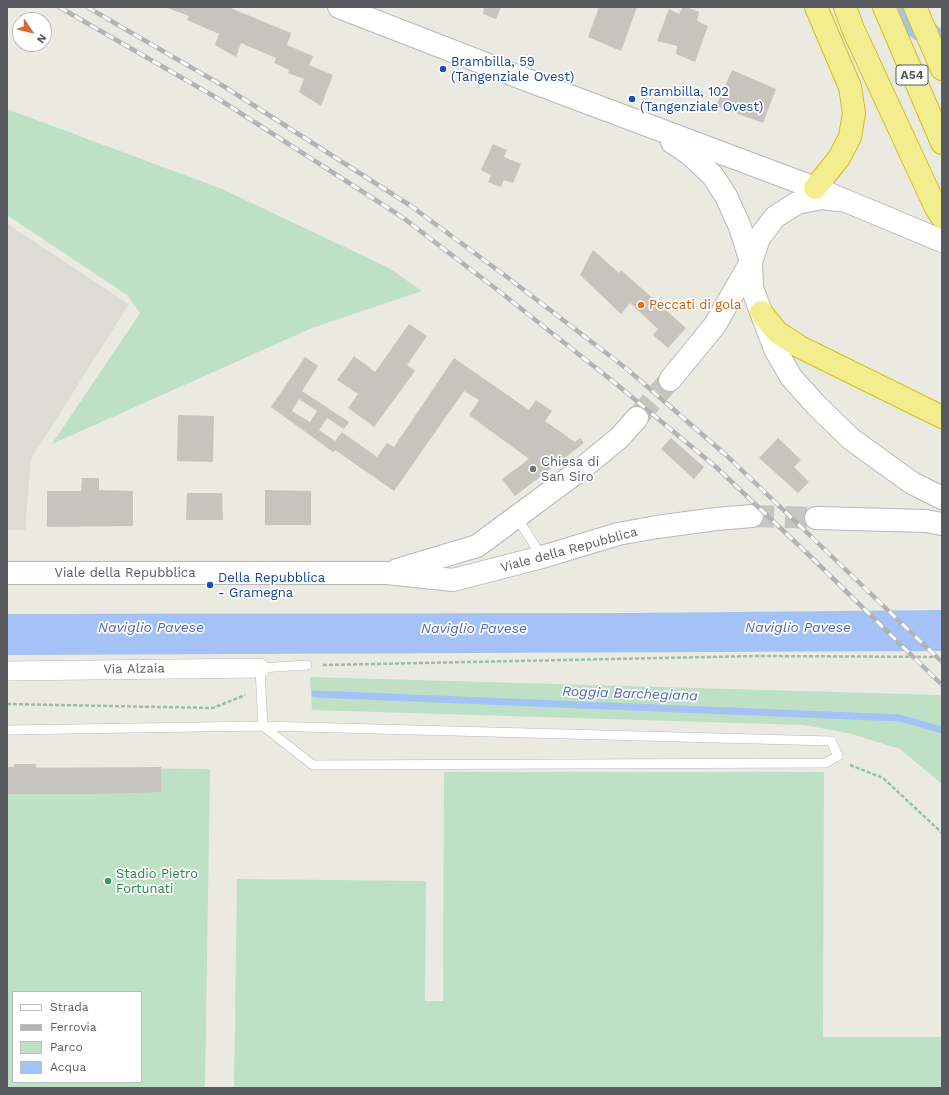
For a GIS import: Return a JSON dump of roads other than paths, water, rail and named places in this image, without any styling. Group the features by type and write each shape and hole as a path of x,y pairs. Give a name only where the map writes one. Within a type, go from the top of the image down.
{"highway":[{"path":"815,188 839,158 850,137 854,113 850,87 816,7"},
{"path":"845,7 856,36 936,208 942,217"},
{"name":"A54","path":"884,7 942,143"},
{"name":"A54","path":"915,7 942,69"},
{"path":"761,312 777,332 800,347 942,417"}],"street":[{"path":"339,7 815,188 942,241"},
{"path":"646,125 691,155 713,176 726,196 740,226 751,262 752,288 775,349 791,377 816,405 851,439 912,483 942,498"},
{"path":"670,380 715,324 751,262 759,238 775,217 797,204 815,188"},
{"path":"797,204 822,198 848,201"},
{"name":"Viale della Repubblica","path":"387,573 477,546 580,470 619,438 637,418"},
{"name":"Viale della Repubblica","path":"7,573 387,573 453,580 542,557 618,534 687,523 752,516"},
{"path":"816,518 926,521 942,524"},
{"name":"Via Alzaia","path":"7,671 260,668"}],"lane":[{"path":"516,516 542,557"},
{"path":"7,730 263,726 832,741 838,756 825,763 312,764 263,726 261,689 260,668 307,665"}],"water":[{"name":"Naviglio Pavese","path":"942,610 942,651 7,655 7,614 634,613"}],"waterway":[{"path":"889,7 935,39"},
{"name":"Roggia Barchegiana","path":"315,694 900,718 942,730"}],"tunnel":[{"path":"637,418 670,380"},
{"path":"752,516 816,518"}],"railway":[{"path":"59,7 217,98 402,217 495,288 615,383 716,467 810,556 942,685"},
{"path":"87,7 225,87 411,206 507,277 627,369 727,456 942,662"}],"place":[{"name":"Brambilla, 59 (Tangenziale Ovest)","path":"443,69"},
{"name":"Brambilla, 102 (Tangenziale Ovest)","path":"632,99"},
{"name":"Peccati di gola","path":"641,305"},
{"name":"Chiesa di San Siro","path":"533,469"},
{"name":"Della Repubblica - Gramegna","path":"210,585"},
{"name":"Stadio Pietro Fortunati","path":"108,881"}]}
